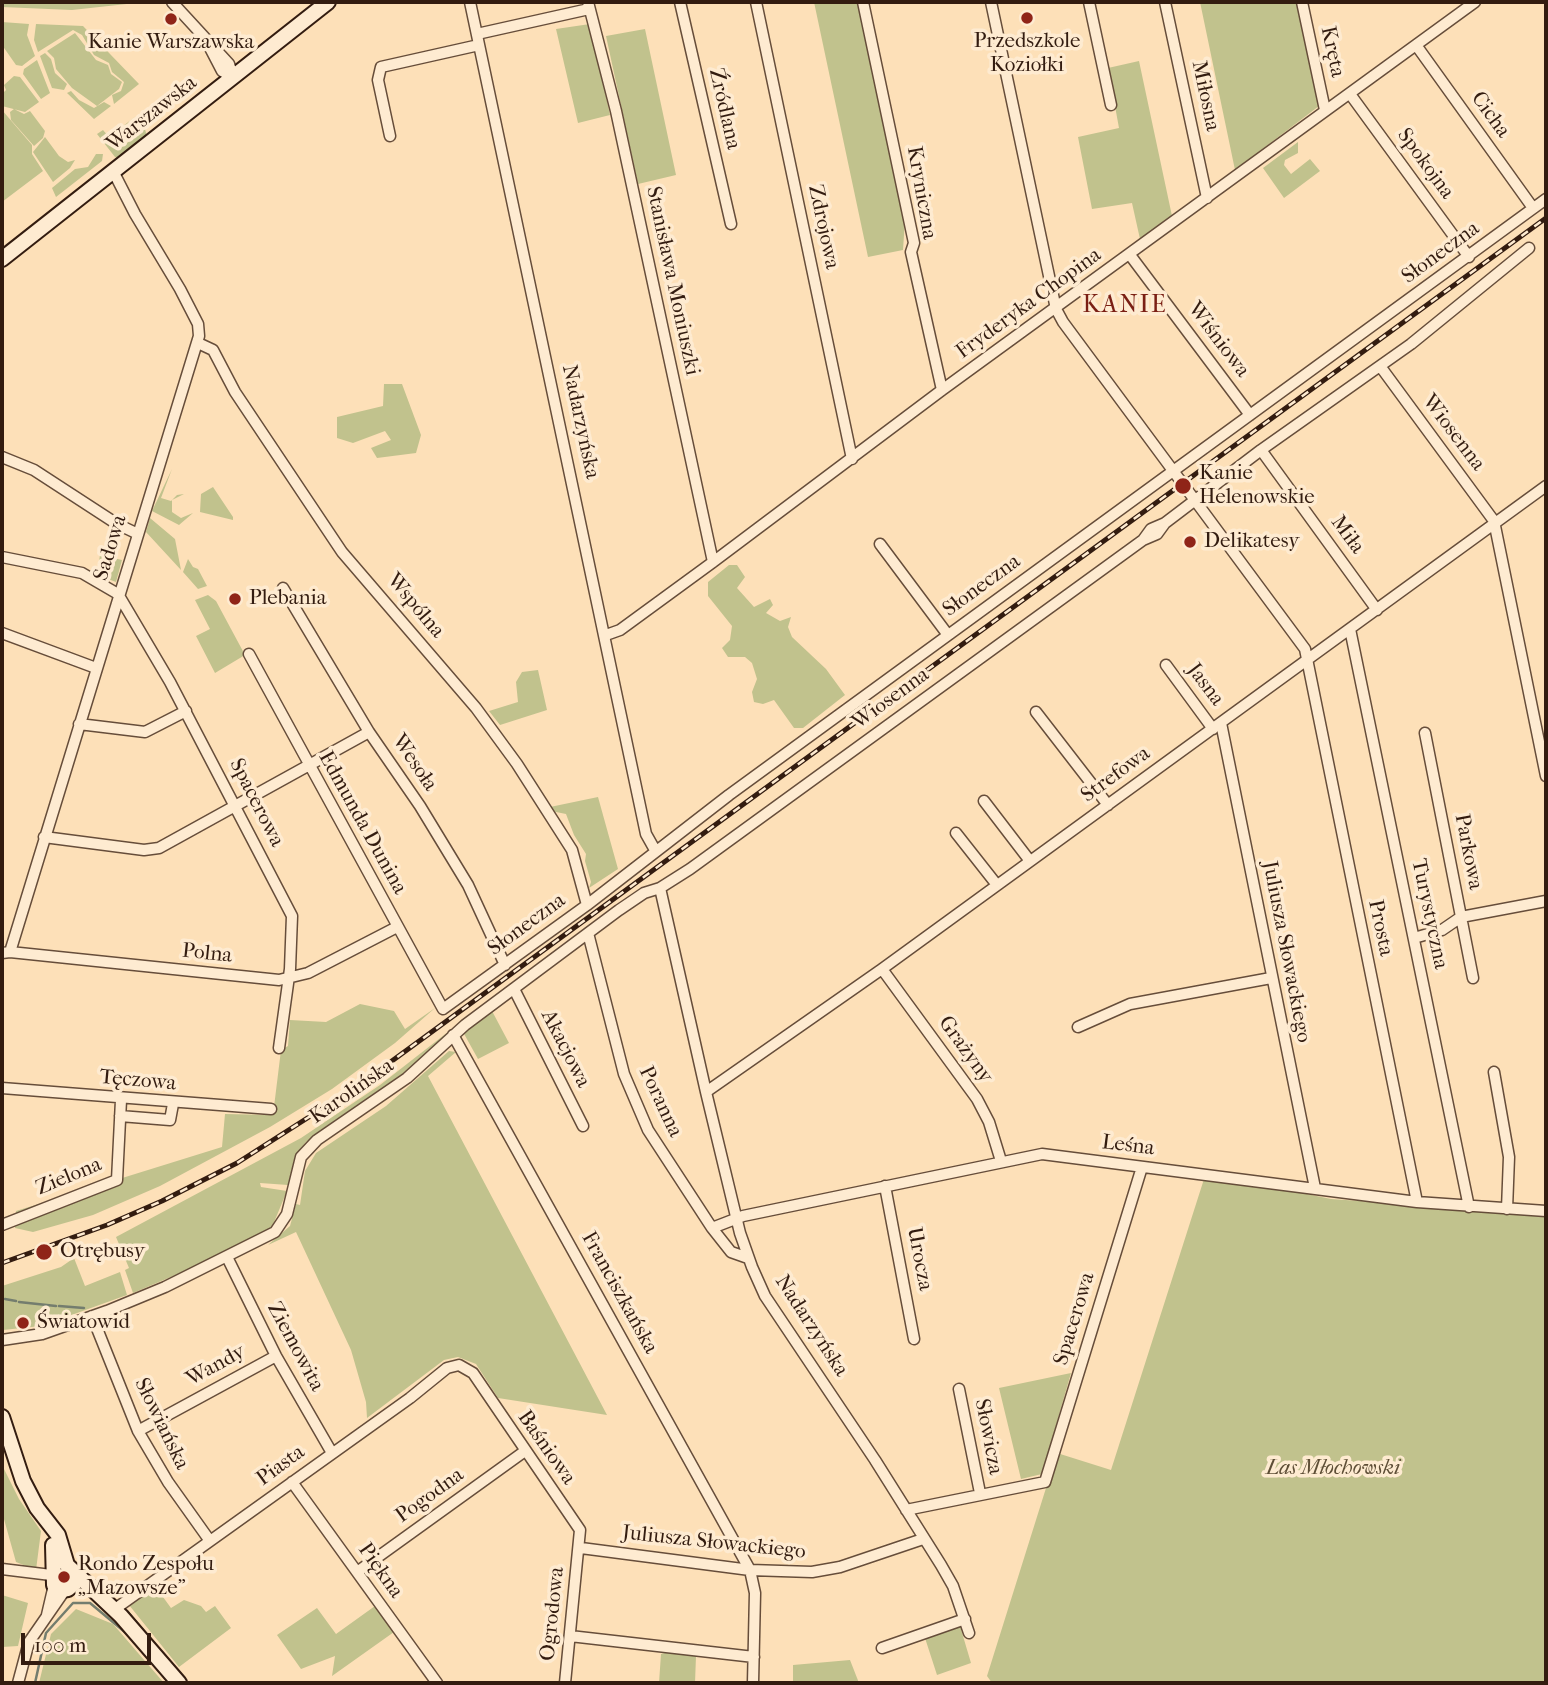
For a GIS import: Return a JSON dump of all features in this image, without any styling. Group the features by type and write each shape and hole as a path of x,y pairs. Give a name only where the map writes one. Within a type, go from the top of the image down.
{"main road":[{"name":"Warszawska","path":"2,258 328,2"},
{"path":"2,1417 30,1495 60,1538 63,1578 97,1590 99,1596 115,1609 179,1683"}],"street":[{"path":"172,2 209,46 229,64 233,77"},
{"name":"Nadarzyńska","path":"470,2 646,834 655,850"},
{"name":"Źródlana","path":"680,2 731,224"},
{"name":"Zdrojowa","path":"756,2 852,459"},
{"name":"Kryniczna","path":"863,2 914,243 911,252 942,390"},
{"path":"991,2 1056,309"},
{"path":"1089,2 1111,104"},
{"name":"Miłosna","path":"1166,2 1208,198"},
{"name":"Kręta","path":"1302,2 1325,110"},
{"path":"1457,2 1459,13"},
{"name":"Fryderyka Chopina","path":"606,635 620,630 942,390 1475,2"},
{"path":"390,136 378,80 381,67 588,5"},
{"name":"Stanisława Moniuszki","path":"588,5 616,111 713,562"},
{"name":"Cicha","path":"1416,45 1534,208"},
{"name":"Spokojna","path":"1350,94 1469,257"},
{"path":"113,171 195,318 200,333 198,343"},
{"name":"Słoneczna","path":"443,1009 587,905 655,850 1546,199"},
{"name":"Wiosenna","path":"660,888 1143,540 1151,529 1165,523 1195,502 1261,450 1380,366 1529,248"},
{"name":"Wiśniowa","path":"1130,255 1250,415"},
{"name":"Prosta","path":"1056,309 1305,649 1417,1202"},
{"name":"Sadowa","path":"6,953 198,343"},
{"name":"Wspólna","path":"198,343 213,350 247,410 342,552 476,708 517,764 572,850 587,905"},
{"name":"Wiosenna","path":"1380,366 1495,524"},
{"name":"Miła","path":"1261,450 1377,610"},
{"path":"2,457 34,470 117,524 136,533"},
{"name":"Strefowa","path":"706,1093 882,969 1546,486"},
{"path":"1495,524 1546,776"},
{"path":"880,544 948,635"},
{"path":"2,557 82,573 118,594"},
{"name":"Wesoła","path":"283,588 369,732 420,806 468,885 505,965"},
{"name":"Spacerowa","path":"118,594 186,711 292,916 288,979 279,1048"},
{"name":"Turystyczna","path":"1350,629 1469,1207"},
{"path":"2,633 96,668"},
{"name":"Edmunda Dunina","path":"249,654 443,1009"},
{"name":"Jasna","path":"1166,665 1217,726"},
{"path":"79,724 145,732 186,711"},
{"path":"1037,712 1108,805"},
{"name":"Juliusza Słowackiego","path":"1217,726 1315,1188"},
{"path":"44,837 144,850 159,848 307,763 369,732"},
{"name":"Parkowa","path":"1425,733 1473,978"},
{"path":"984,801 1030,861"},
{"path":"956,833 997,885"},
{"name":"Nadarzyńska","path":"660,888 706,1093 748,1258 765,1296 953,1586 969,1633"},
{"name":"Karolińska","path":"2,1340 42,1334 92,1316 228,1257 272,1234 282,1224 298,1165 309,1146 407,1078 453,1035 588,933 644,892 660,888"},
{"path":"1414,938 1442,930 1461,917 1546,901"},
{"name":"Polna","path":"6,953 288,979 308,973 397,927"},
{"name":"Poranna","path":"588,933 624,1073 648,1130 712,1228 731,1252 748,1258"},
{"name":"Grażyny","path":"882,969 977,1099 989,1122 1000,1161"},
{"path":"1078,1027 1130,1004 1271,978"},
{"name":"Akacjowa","path":"514,989 583,1126"},
{"name":"Franciszkańska","path":"453,1035 750,1570"},
{"path":"1494,1072 1509,1157 1507,1209"},
{"name":"Tęczowa","path":"2,1088 121,1100 271,1109"},
{"name":"Zielona","path":"2,1225 117,1180 121,1100"},
{"path":"120,1116 170,1120 173,1104"},
{"name":"Leśna","path":"712,1228 736,1219 1000,1161 1045,1154 1417,1202 1546,1211"},
{"name":"Spacerowa","path":"980,1493 1045,1482 1142,1167"},
{"name":"Urocza","path":"885,1186 914,1339"},
{"name":"Ziemowita","path":"228,1257 276,1356 332,1453"},
{"name":"Słowiańska","path":"92,1316 138,1431 168,1482 210,1541"},
{"name":"Wandy","path":"138,1431 276,1356"},
{"name":"Piasta","path":"115,1609 447,1368 459,1365 472,1372"},
{"name":"Baśniowa","path":"472,1372 578,1525 580,1548"},
{"name":"Słowicza","path":"959,1389 980,1493"},
{"name":"Pogodna","path":"357,1572 525,1451"},
{"name":"Piękna","path":"292,1482 437,1683"},
{"path":"906,1510 980,1493"},
{"name":"Juliusza Słowackiego","path":"580,1548 750,1570 817,1572 923,1539"},
{"name":"Ogrodowa","path":"565,1683 580,1548"},
{"path":"2,1569 63,1578 47,1615 27,1645 18,1683"},
{"path":"750,1570 755,1593 753,1683"},
{"path":"882,1648 965,1619"},
{"path":"570,1636 754,1657"}],"green space":[{"path":"2,2 145,2 72,10 2,7"},
{"path":"814,2 859,2 905,220 903,250 868,257"},
{"path":"1200,2 1300,2 1319,106 1235,170"},
{"path":"2,22 29,24 27,35 35,56 22,66 16,65 2,45"},
{"path":"36,24 83,26 139,84 114,104 112,95 121,91 124,82 112,72 109,63 94,55 82,35 73,30 38,52 34,40"},
{"path":"590,24 610,115 578,123 556,29"},
{"path":"645,29 676,175 638,184 606,36"},
{"path":"75,33 96,60 108,65 111,74 122,82 119,89 97,106 72,88 56,69 54,58 47,51"},
{"path":"45,53 51,59 55,73 67,84 64,90 52,88 40,56"},
{"path":"37,60 50,93 41,99 23,74 24,69"},
{"path":"1139,61 1172,216 1140,239 1132,203 1092,209 1078,137 1119,128 1108,68"},
{"path":"14,76 20,77 39,102 25,112 2,106 2,94 6,90 4,85"},
{"path":"71,91 79,100 94,108 104,102 111,106 94,119 67,93"},
{"path":"14,109 24,114 30,111 45,131 43,138 34,146 11,120 10,112"},
{"path":"2,110 32,145 32,154 43,171 2,202"},
{"path":"136,116 113,136 122,147 145,129 147,137 120,158 115,157 97,134 103,130 109,137"},
{"path":"45,137 59,156 68,162 75,160 70,168 53,182 33,152"},
{"path":"1298,142 1298,153 1285,160 1284,165 1291,174 1310,159 1320,171 1284,198 1263,168"},
{"path":"96,154 103,154 102,161 56,197 52,188 75,169 88,167"},
{"path":"384,384 402,384 421,435 416,453 377,458 371,448 391,440 385,431 353,443 337,438 337,417 383,406"},
{"path":"172,469 161,498 172,500 172,512 181,518 193,513 179,525 152,511"},
{"path":"213,487 233,520 200,512 201,494"},
{"path":"150,518 175,539 181,570 146,532"},
{"path":"100,555 122,560 116,582 97,575"},
{"path":"188,559 193,567 198,569 207,586 198,589 183,572"},
{"path":"729,565 737,565 745,577 737,588 754,607 770,599 773,605 766,613 780,621 791,617 788,627 792,637 826,669 845,695 803,728 794,728 774,700 763,704 754,702 752,692 757,679 752,663 745,657 728,657 722,648 730,640 732,626 708,596 708,582"},
{"path":"208,595 216,601 245,655 215,673 196,636 210,629 195,600"},
{"path":"538,670 547,710 500,725 489,711 518,702 516,682 522,672"},
{"path":"598,797 618,869 589,888 591,882 585,861 586,854 574,835 566,814 551,811 550,807"},
{"path":"360,1004 394,1011 405,1029 435,1008 395,1043 332,1089 270,1127 160,1186 93,1215 33,1232 15,1228 16,1211 222,1147 225,1114 273,1115 281,1050 288,1046 290,1020 326,1022"},
{"path":"492,1011 509,1043 478,1059 463,1032"},
{"path":"462,1021 408,1072 306,1142 295,1156 288,1185 260,1183 261,1187 287,1191 272,1227 211,1260 133,1293 125,1270 129,1268 116,1237 301,1138 380,1085"},
{"path":"449,1051 456,1052 428,1076 607,1415 498,1398 476,1364 458,1357 444,1360 367,1418 366,1402 351,1350 296,1232 268,1245 290,1226 296,1204 300,1205 305,1171 316,1153 386,1106"},
{"name":"Las Młochowski","path":"1204,1179 1258,1184 1331,1199 1546,1214 1546,1683 992,1683 987,1676 1057,1453 1111,1470"},
{"path":"74,1258 85,1286 120,1272 127,1295 41,1326 3,1330 2,1286 61,1267"},
{"path":"1071,1373 1042,1474 1021,1479 999,1388"},
{"path":"2,1465 19,1499 41,1531 36,1570 16,1562 2,1512"},
{"path":"155,1586 171,1608 184,1600 201,1606 206,1612 215,1606 231,1628 179,1667 129,1605"},
{"path":"2,1595 28,1603 18,1646 2,1647"},
{"path":"375,1606 394,1632 332,1676 335,1656 301,1669 277,1635 317,1608 336,1634"},
{"path":"76,1609 113,1624 164,1683 39,1683 51,1634"},
{"path":"960,1626 971,1663 937,1675 925,1638"},
{"path":"668,1652 696,1656 695,1683 659,1683 661,1654"},
{"path":"850,1660 859,1683 793,1683 793,1665"}],"waterway":[{"path":"5,1299 16,1301"},
{"path":"19,1302 56,1306"},
{"path":"59,1306 84,1308"},
{"path":"35,1683 46,1633 73,1603 90,1603 126,1633"},
{"path":"127,1611 165,1656"},
{"path":"158,1670 169,1683"}],"railway":[{"path":"2,1263 107,1225 162,1201 237,1163 359,1085 1546,218"}],"place":[{"name":"Przedszkole Koziołki","path":"1027,18"},
{"name":"Kanie Warszawska","path":"171,19"},
{"name":"Kanie Helenowskie","path":"1183,486"},
{"name":"Delikatesy","path":"1190,542"},
{"name":"Plebania","path":"235,599"},
{"name":"Otrębusy","path":"44,1252"},
{"name":"Światowid","path":"23,1323"},
{"name":"Rondo Zespołu „Mazowsze”","path":"64,1577"}],"district":[{"name":"KANIE","path":"1125,306"}]}
